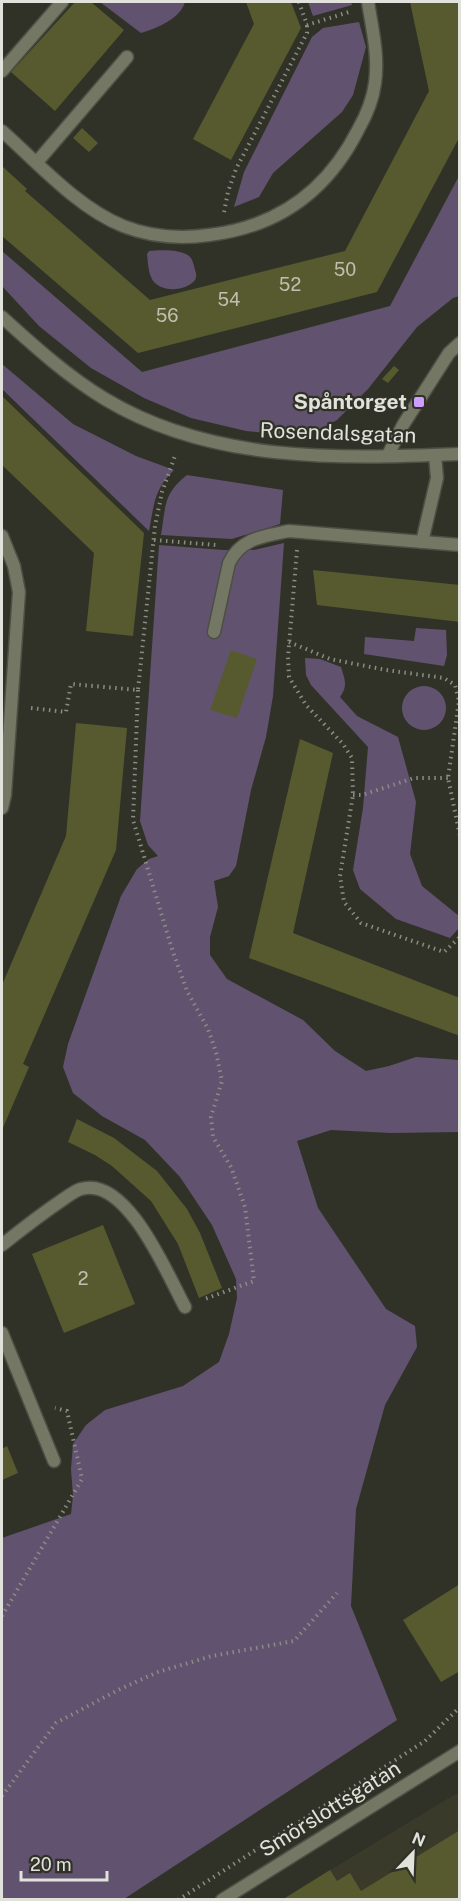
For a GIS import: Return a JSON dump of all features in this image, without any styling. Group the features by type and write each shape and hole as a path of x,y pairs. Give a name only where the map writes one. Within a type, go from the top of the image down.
{"street":[{"path":"2,70 62,2"},
{"path":"4,138 80,200 105,217 124,226 166,237 220,234 244,229 288,209 326,179 350,146 370,104 375,85 377,66 368,4"},
{"path":"36,162 127,57"},
{"name":"Rosendalsgatan","path":"2,317 64,370 96,393 142,418 214,443 258,451 328,456 459,454"},
{"path":"388,455 403,425 449,353 459,343"},
{"path":"422,542 437,478 435,455"},
{"path":"214,632 229,563 239,547 262,536 290,531 459,545"},
{"path":"2,536 14,566 19,592 5,795 2,808"},
{"path":"2,1245 80,1189 94,1188 105,1191 134,1216 149,1239 185,1307"},
{"path":"2,1333 54,1461"},
{"name":"Smörslottsgatan","path":"222,1899 459,1751"}],"path":[{"path":"220,234 228,192 236,170 307,33 308,25 299,2"},
{"path":"308,25 368,4"},
{"path":"176,453 162,492 153,540 138,690 133,820 187,991 208,1029 216,1052 222,1081 211,1117 213,1137 231,1167 245,1207 254,1281 185,1307"},
{"path":"298,532 288,657 290,677 306,705 343,744 352,758 353,795 340,876 344,902 361,923 444,952 459,937"},
{"path":"153,540 239,547"},
{"path":"289,642 330,659 444,678 455,685 459,700 448,778 459,836"},
{"path":"12,706 66,712 71,684 138,690"},
{"path":"353,795 362,795 414,778 448,778"},
{"path":"2,1616 82,1479 67,1412 29,1399"},
{"path":"2,1796 56,1723 158,1672 212,1656 294,1641 337,1593"},
{"path":"178,1899 425,1741 459,1707"}],"shaded area":[{"path":"100,2 185,2 173,18 141,33"},
{"path":"308,2 351,2 352,5 313,16"},
{"path":"359,22 366,47 353,95 342,112 273,173 259,197 234,207 244,172 312,37 323,28"},
{"path":"459,176 459,296 453,298 417,327 368,389 337,420 312,433 285,435 246,431 191,418 144,398 91,368 39,326 2,286 2,251 142,372 390,306"},
{"path":"149,251 187,254 193,263 195,280 187,286 176,289 158,286 150,274 147,254"},
{"path":"2,364 73,424 136,456 174,470 159,491 149,531 2,389"},
{"path":"187,475 283,490 280,524 232,539 161,535 167,501 174,488"},
{"path":"284,543 273,696 266,737 251,790 236,866 229,876 214,881 218,907 210,937 210,955 227,979 303,1020 335,1051 366,1071 416,1057 459,1060 459,1132 391,1133 331,1130 297,1141 318,1208 386,1309 415,1326 417,1347 385,1405 356,1509 351,1606 397,1720 124,1899 2,1899 2,1538 71,1514 73,1444 86,1425 105,1410 183,1386 219,1362 229,1334 237,1298 236,1279 212,1225 180,1177 145,1140 102,1116 73,1093 63,1067 68,1044 121,896 137,869 149,859 158,856 148,845 140,821 159,545 254,550"},
{"path":"416,628 446,630 447,655 444,666 364,654 365,637 414,641"},
{"path":"305,658 320,659 341,667 345,683 340,697 357,716 398,737 416,802 410,854 422,886 459,916 459,928 450,938 396,919 360,889 353,870 363,808 368,747 311,685 306,675"},
{"path":"424,686 439,693 446,708 439,723 424,730 409,723 402,708 409,693"},
{"path":"459,1793 459,1899 281,1900 452,1796"}],"building":[{"path":"75,2 91,2 124,30 55,111 11,72"},
{"path":"246,2 291,2 301,28 231,160 193,139 254,24"},
{"path":"410,2 459,2 460,136 377,292 138,353 2,236 2,166 27,189 25,191 150,300 345,251 429,91"},
{"path":"82,128 98,143 89,152 73,138"},
{"path":"394,366 399,370 388,383 382,379"},
{"path":"2,396 144,533 133,636 86,631 94,553 2,465"},
{"path":"313,570 460,585 460,622 317,605"},
{"path":"231,650 257,659 237,718 210,710"},
{"path":"76,723 127,728 116,850 23,1064 29,1067 2,1130 2,985 66,836"},
{"path":"300,739 333,753 293,933 460,998 460,1036 249,958"},
{"path":"77,1119 114,1138 157,1171 187,1209 200,1233 222,1288 199,1298 178,1244 151,1201 112,1166 68,1142"},
{"path":"103,1225 135,1304 64,1333 32,1254"},
{"path":"7,1446 18,1473 2,1480 2,1449"},
{"path":"460,1584 460,1671 441,1682 403,1620"},
{"path":"460,1830 460,1900 282,1900 330,1870 337,1881 350,1873 361,1891"}],"place":[{"name":"Spåntorget","path":"419,402"}]}
